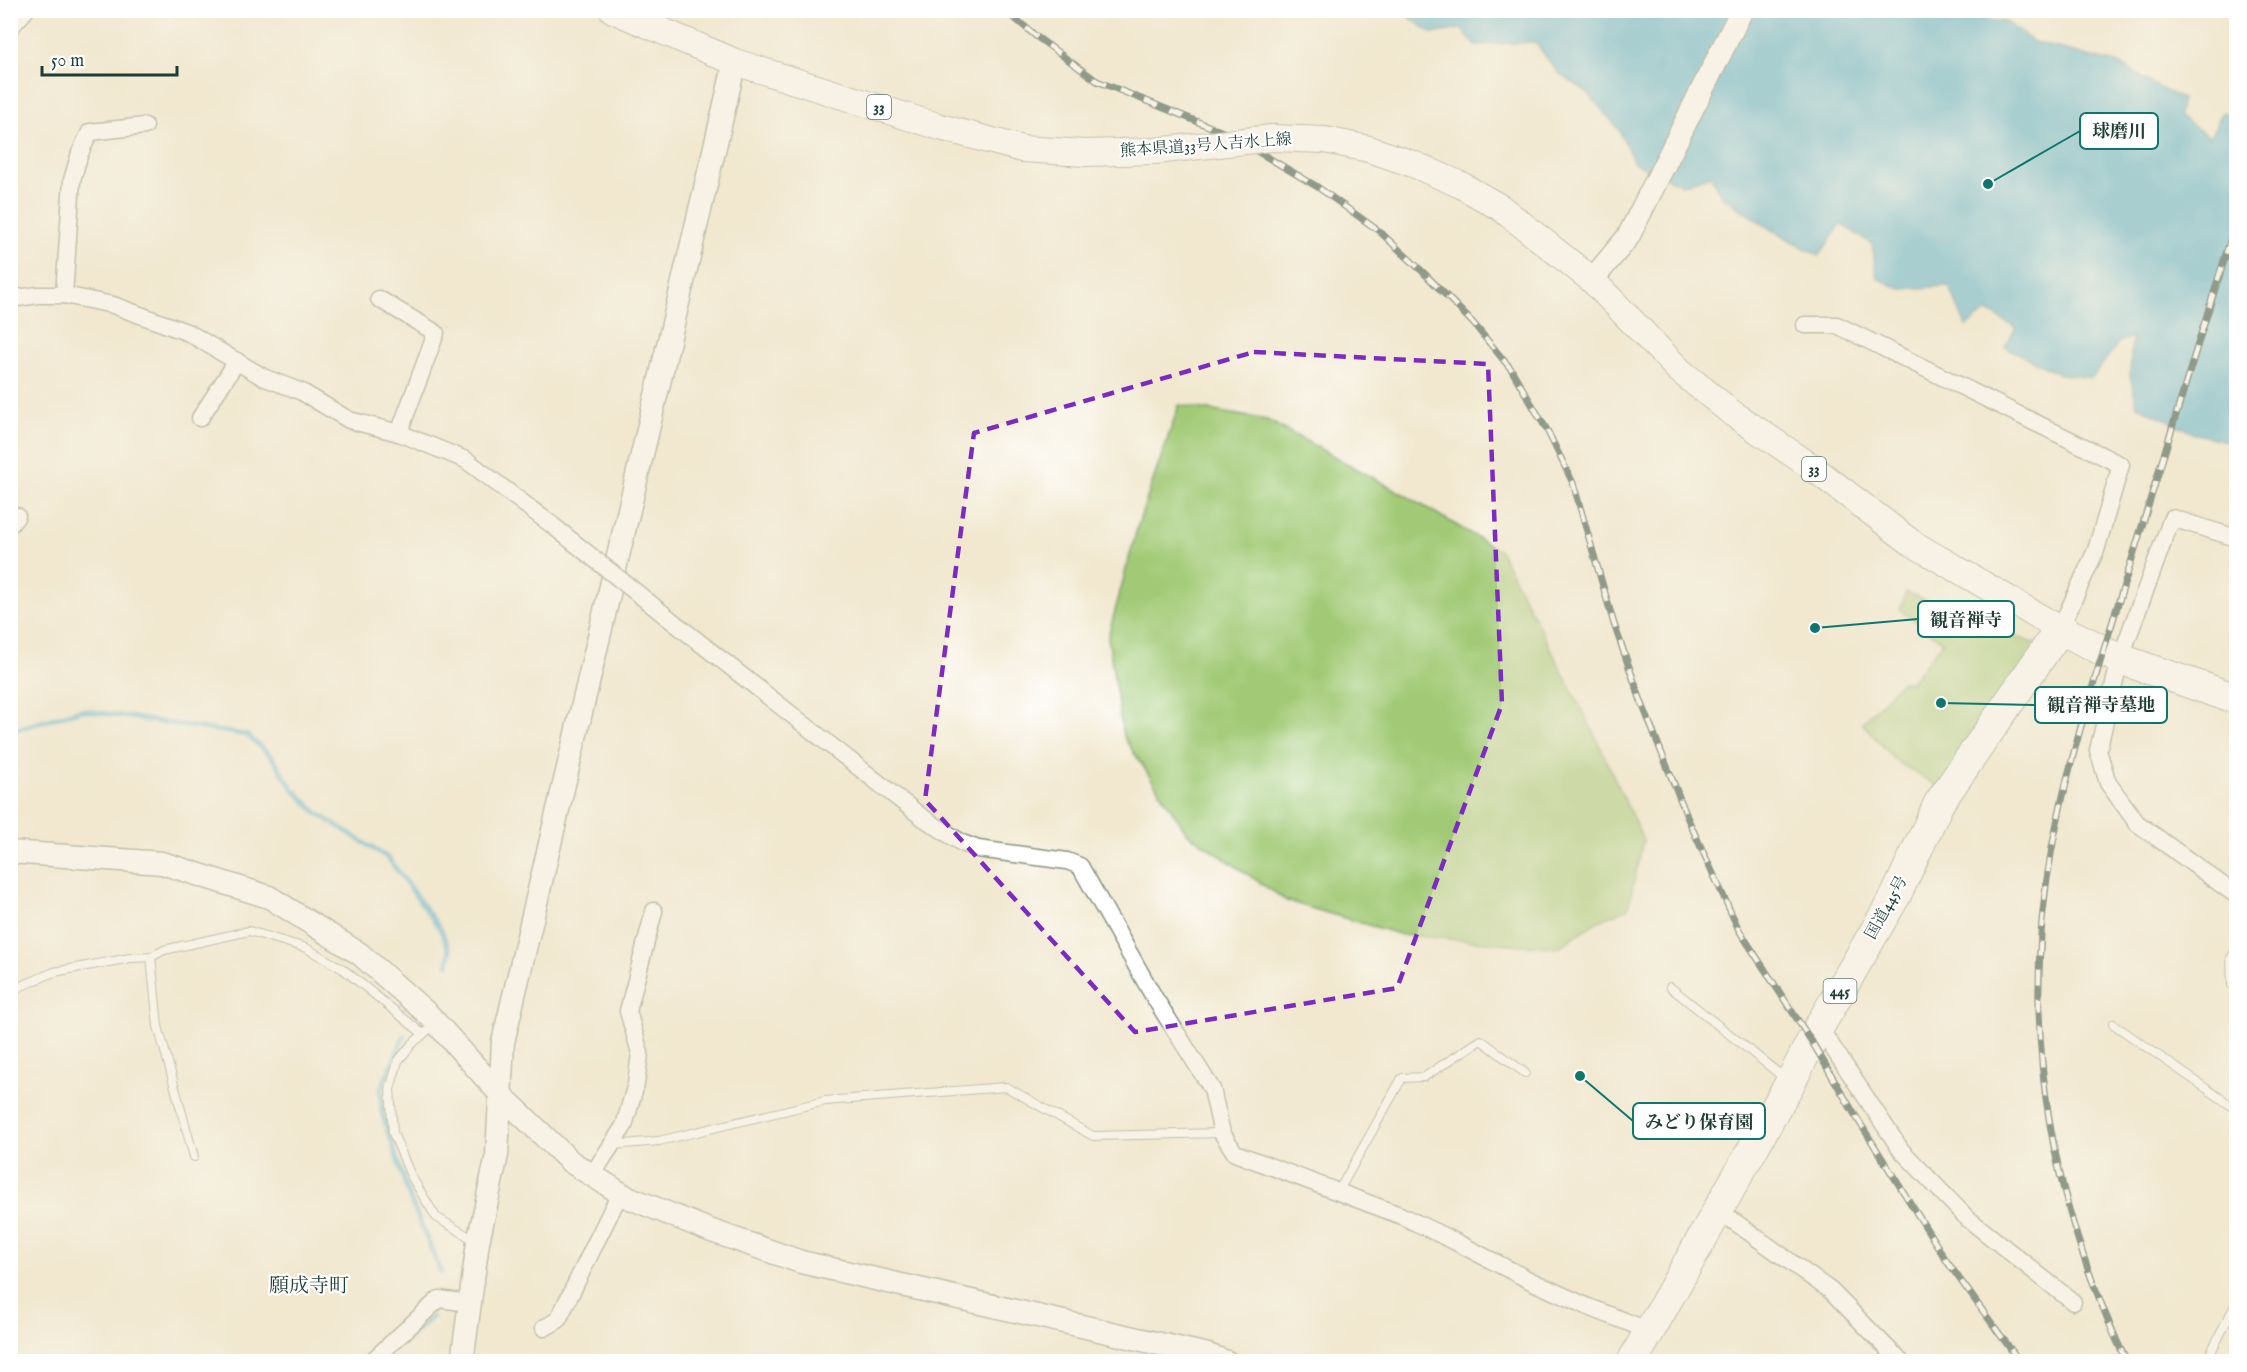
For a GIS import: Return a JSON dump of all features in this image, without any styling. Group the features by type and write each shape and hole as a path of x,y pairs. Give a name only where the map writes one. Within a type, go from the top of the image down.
{"highway":[{"path":"2060,628 2120,659 2236,699"},
{"name":"国道445号","path":"1632,1362 1790,1083 1819,1027 1896,896 1939,803 2060,628"}],"main road":[{"name":"熊本県道33号人吉水上線","path":"613,10 735,62 940,127 1022,149 1085,153 1155,152 1272,138 1325,140 1369,149 1413,164 1461,185 1501,208 1592,280 1679,370 1732,413 1809,465 1912,543 2060,628"}],"street":[{"path":"10,28 26,10"},
{"path":"1592,280 1628,237 1742,10"},
{"path":"462,1362 478,1242 497,1155 503,1042 735,62"},
{"path":"64,295 72,180 80,153 90,132 145,126"},
{"path":"10,299 64,295 113,305 189,333 263,376 302,392 349,420 399,433 466,460 552,525 922,817 962,843 978,849 1067,861 1080,866 1154,997 1212,1089 1222,1133 1235,1153 1402,1216 1542,1286 1650,1331"},
{"path":"380,299 436,333 399,433"},
{"path":"1805,325 1837,325 2121,465 2096,550 2060,628"},
{"path":"200,418 237,361"},
{"path":"2236,538 2172,518 2120,659 2098,750 2108,783 2137,824 2236,895"},
{"path":"10,852 162,863 269,897 360,954 430,1029 571,1162 620,1193 709,1230 801,1262 1227,1362"},
{"path":"592,1175 624,1126 636,1084 640,1053 628,1011 654,911"},
{"path":"1819,1027 1901,1150 1967,1218 2073,1302"},
{"path":"544,1328 558,1320 620,1193"},
{"path":"1718,1210 1831,1291 1901,1362"},
{"path":"371,1362 439,1299 469,1303"}],"lane":[{"path":"10,991 54,972 130,958 151,957 164,950 249,931 306,948 343,969 430,1029 413,1042 398,1061 390,1089 393,1133 411,1176 436,1216 478,1242"},
{"path":"2232,985 2231,958 2236,951"},
{"path":"151,957 158,1026 194,1157"},
{"path":"1670,987 1790,1083"},
{"path":"2113,1024 2236,1109"},
{"path":"1338,1192 1402,1078 1424,1077 1480,1040 1525,1073"},
{"path":"611,1146 659,1141 825,1101 1006,1087 1094,1136 1222,1133"},
{"path":"2206,1362 2236,1304"}],"highlighted area":[{"path":"1254,352 1488,364 1502,704 1397,988 1135,1032 925,800 974,433"}],"green space":[{"path":"1179,405 1267,420 1403,494 1500,551 1593,731 1643,840 1628,908 1595,923 1558,948 1402,935 1287,901 1187,833 1123,736 1108,637 1138,525"},
{"path":"1906,592 2038,645 1940,788 1896,761 1862,723 1902,681 1911,682 1943,642 1900,610"}],"water":[{"path":"1400,11 1949,11 1955,15 2006,22 2034,42 2120,64 2182,99 2179,116 2210,137 2222,112 2236,115 2236,444 2197,434 2137,406 2130,375 2132,337 2119,342 2092,378 2059,374 2005,347 2016,328 1988,311 1966,326 1949,286 1901,289 1877,278 1872,244 1841,224 1819,256 1772,230 1721,196 1710,175 1682,185 1634,163 1619,130 1586,91 1558,73 1535,42 1475,45 1461,29 1433,34"}],"waterway":[{"path":"10,731 82,710 247,735 272,757 293,789 317,813 388,858 441,930 450,952 448,964"},
{"path":"404,1036 381,1089 382,1113 409,1196 441,1272"},
{"path":"404,1342 432,1317"}],"railway":[{"path":"1005,10 1037,37 1097,81 1228,134 1316,186 1379,231 1422,271 1473,323 1511,369 1547,430 1573,483 1614,624 1641,701 1688,819 1739,930 1812,1042 1948,1263 2020,1362"},
{"path":"2127,1362 2100,1301 2074,1228 2049,1121 2042,1067 2039,1012 2044,903 2059,812 2077,740 2236,222"}],"place":[{"name":"球磨川","path":"1988,184"},
{"name":"観音禅寺","path":"1815,628"},
{"name":"観音禅寺墓地","path":"1941,703"},
{"name":"みどり保育園","path":"1580,1076"}],"district":[{"name":"願成寺町","path":"309,1286"}]}
